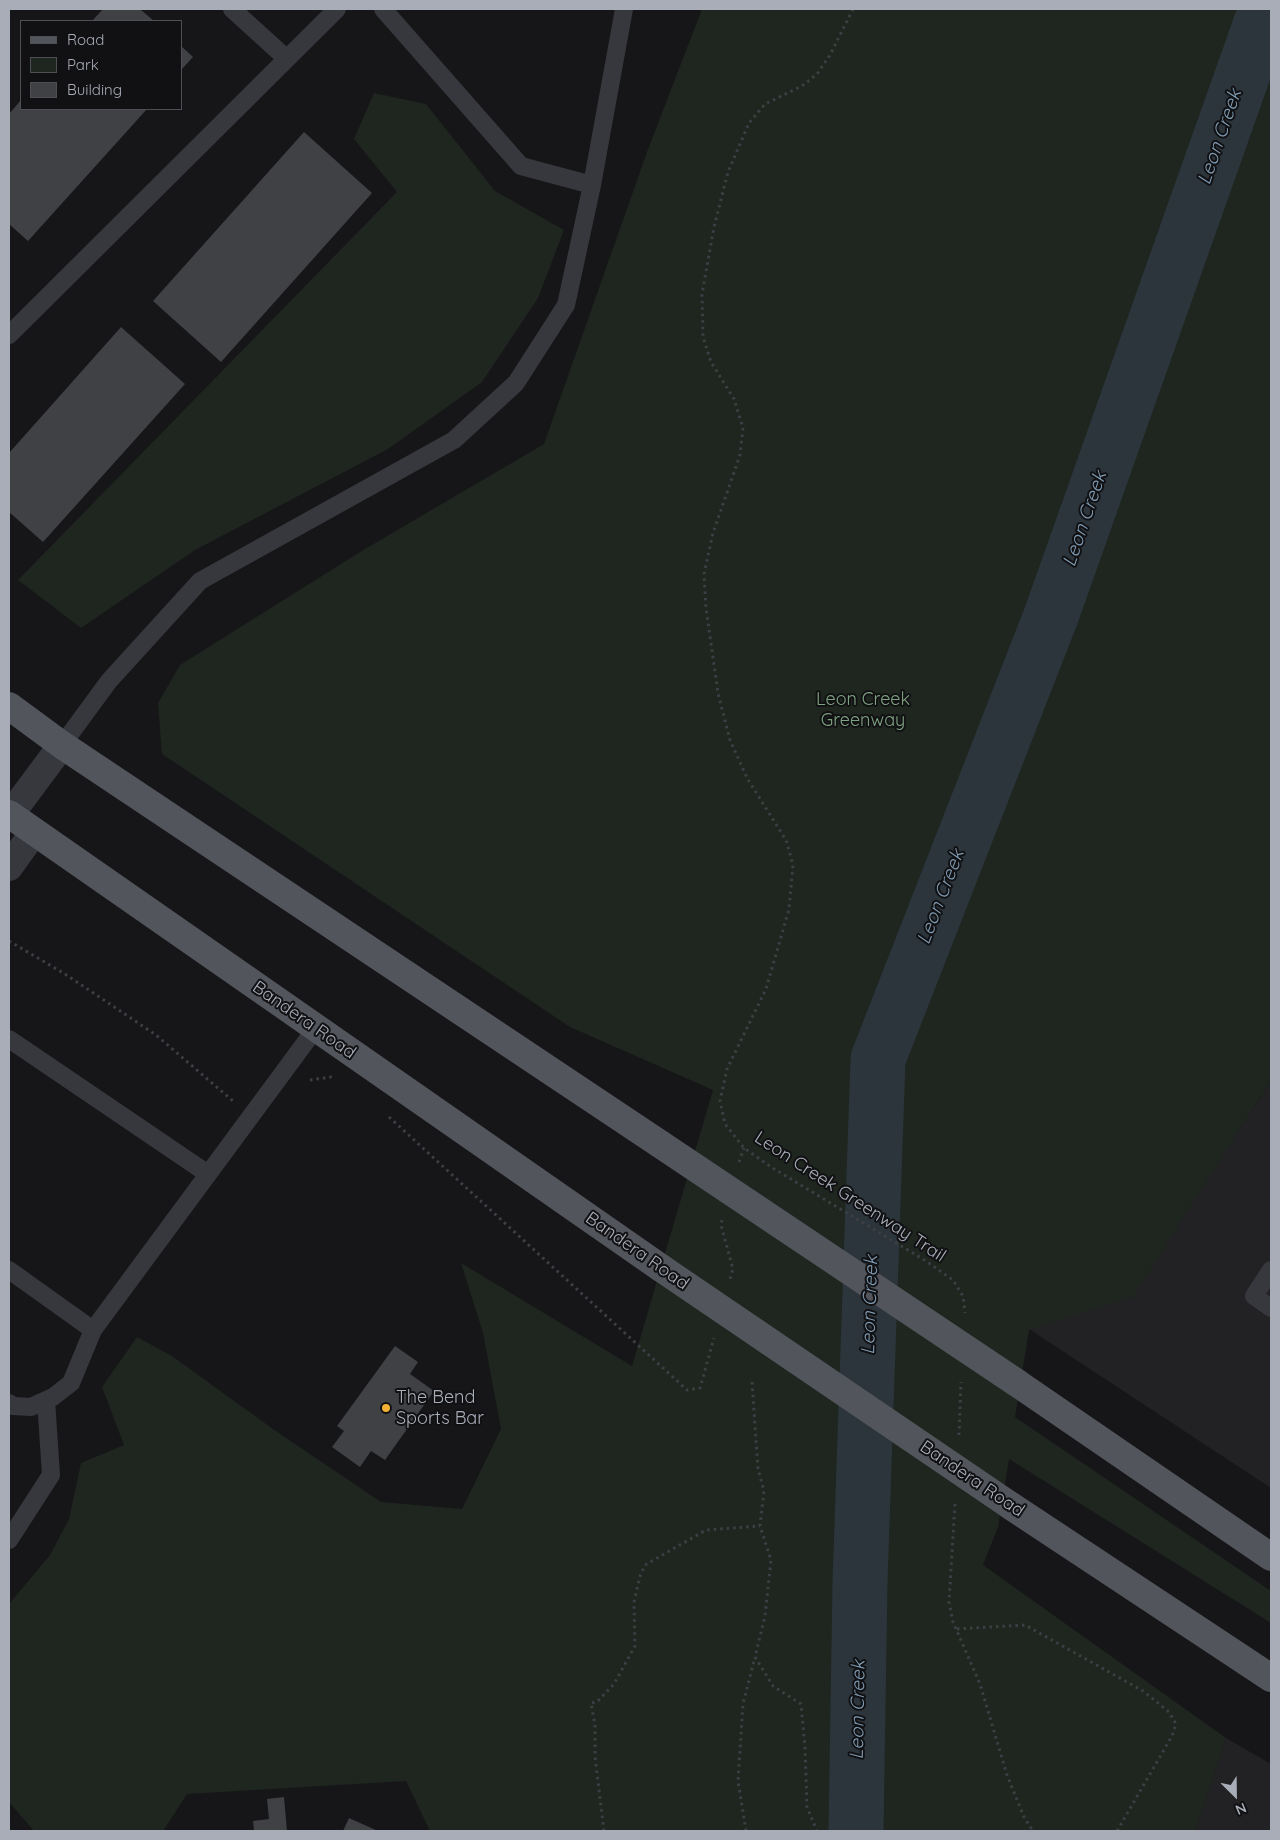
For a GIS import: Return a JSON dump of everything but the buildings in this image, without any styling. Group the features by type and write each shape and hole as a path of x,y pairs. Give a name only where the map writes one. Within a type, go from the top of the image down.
{"main road":[{"path":"9,706 62,745 660,1144 1271,1557"},
{"name":"Bandera Road","path":"10,815 661,1268 1011,1506 1271,1678"}],"street":[{"path":"10,815 62,745"},
{"path":"9,867 34,832"}],"lane":[{"path":"232,9 287,59"},
{"path":"12,325 337,9"},
{"path":"383,9 521,166 592,185"},
{"path":"62,745 110,681 200,581 454,440 516,383 566,305 592,185 624,9"},
{"path":"9,1403 13,1406 31,1407 53,1397 71,1383 93,1330 316,1028"},
{"path":"9,1039 208,1174"},
{"path":"9,1270 93,1330"},
{"path":"1271,1270 1254,1296 1271,1308"},
{"path":"9,1540 51,1475 46,1400"}],"path":[{"name":"Leon Creek Greenway Trail","path":"854,9 818,74 802,86 765,104 750,123 728,172 714,227 702,294 703,337 711,362 734,399 743,428 740,455 713,533 704,574 706,608 718,693 730,740 747,778 786,840 793,865 789,908 766,989 727,1069 720,1101 725,1124 744,1148 771,1168 926,1261 954,1280 963,1296 965,1314"},
{"path":"9,941 66,974 156,1035 252,1116"},
{"path":"302,1081 330,1077 338,1081"},
{"path":"383,1112 687,1390 700,1388 715,1333"},
{"path":"738,1165 744,1148"},
{"path":"722,1216 721,1225 733,1269 728,1287"},
{"path":"958,1441 962,1373"},
{"path":"746,1831 738,1781 743,1704 765,1616 771,1560 760,1526 764,1491 758,1469 752,1382"},
{"path":"955,1500 949,1602 957,1630 980,1684 1007,1775 1024,1817 1034,1831"},
{"path":"604,1831 595,1757 595,1724 591,1702 597,1702 614,1684 635,1646 634,1602 640,1576 645,1565 706,1530 760,1526"},
{"path":"957,1630 1025,1625 1143,1691 1169,1712 1176,1724 1172,1736 1117,1831"},
{"path":"755,1657 773,1686 801,1704 807,1806 818,1831"}],"shaded area":[{"path":"1271,1080 1271,1488 1029,1329 1133,1296"},
{"path":"1226,1738 1271,1764 1271,1831 1195,1831"}],"green space":[{"name":"Leon Creek Greenway","path":"702,9 1271,9 1271,1080 1133,1297 1029,1330 1015,1417 1271,1591 1271,1623 1009,1459 998,1527 983,1565 1226,1738 1195,1831 430,1831 406,1781 187,1794 163,1831 34,1831 9,1802 9,1604 50,1555 69,1519 81,1463 124,1445 102,1387 137,1337 172,1356 273,1429 381,1502 462,1509 501,1429 483,1333 461,1263 632,1366 713,1090 570,1027 162,754 158,703 180,665 360,552 544,444 647,152"},
{"path":"374,93 426,104 495,191 564,230 538,298 482,382 388,449 195,550 81,628 18,580 397,192 354,139"}],"waterway":[{"name":"Leon Creek","path":"856,1831 860,1582 878,1059 1051,616 1266,9"}],"place":[{"name":"The Bend Sports Bar","path":"386,1408"}]}
